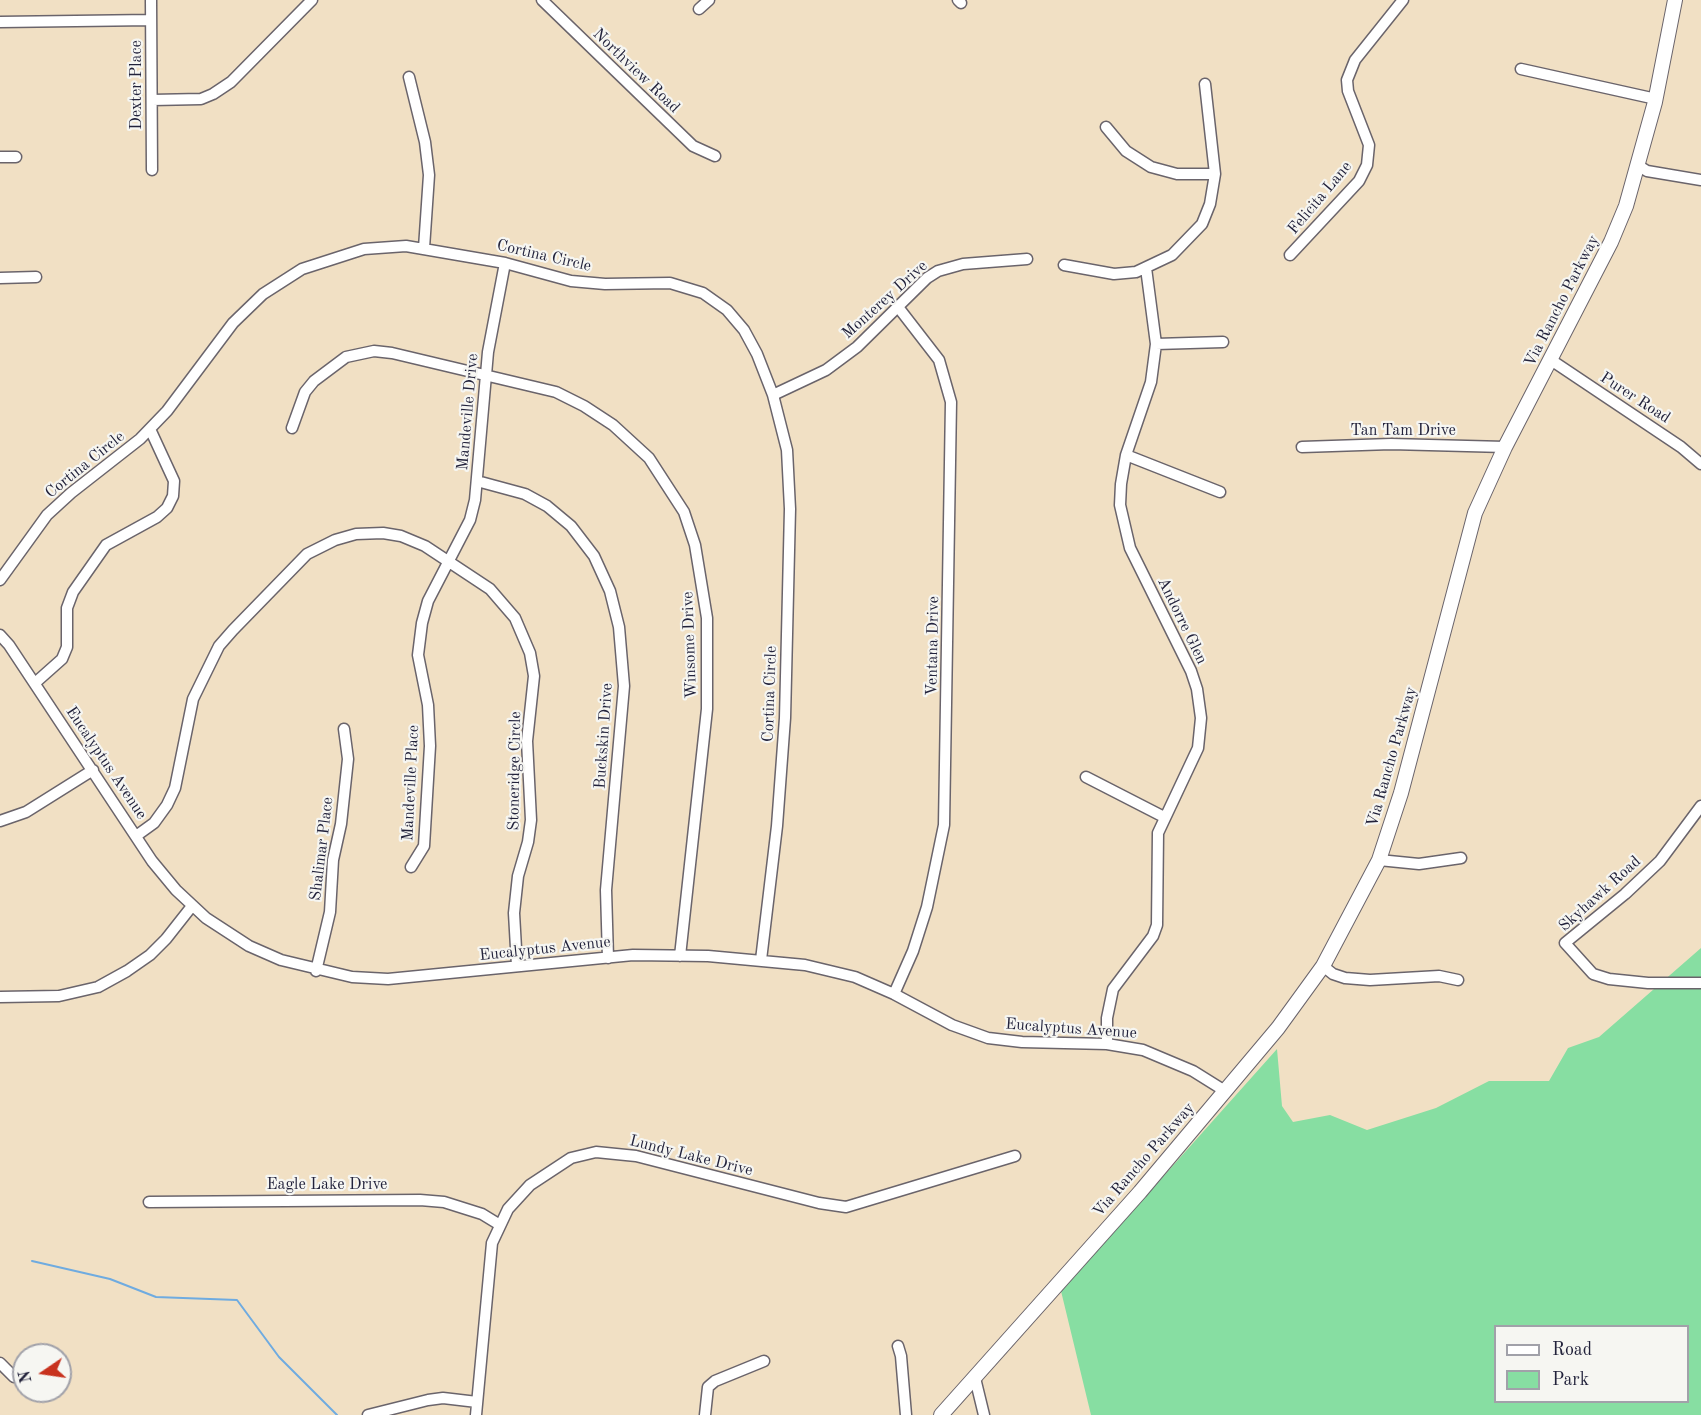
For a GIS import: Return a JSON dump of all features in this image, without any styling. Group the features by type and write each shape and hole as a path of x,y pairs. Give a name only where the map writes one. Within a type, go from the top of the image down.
{"main road":[{"name":"Via Rancho Parkway","path":"941,1415 1278,1028 1323,966 1378,860 1401,793 1475,513 1505,447 1611,242 1639,166 1656,99 1675,0"}],"street":[{"name":"Dexter Place","path":"151,0 152,170"},
{"path":"152,100 201,99 213,94 231,82 312,0"},
{"name":"Northview Road","path":"542,0 693,146 715,156"},
{"path":"699,9 709,0"},
{"name":"Felicita Lane","path":"1290,255 1359,181 1367,165 1369,145 1348,91 1347,80 1355,60 1403,0"},
{"path":"0,22 151,20"},
{"path":"1521,69 1656,99"},
{"path":"409,77 425,142 429,175 424,248"},
{"path":"1064,266 1114,274 1137,272 1172,255 1202,224 1210,204 1215,174 1205,84"},
{"path":"1106,128 1126,151 1151,167 1177,174 1215,174"},
{"path":"0,157 16,157"},
{"path":"1639,166 1647,171 1701,180"},
{"name":"Cortina Circle","path":"0,580 47,515 150,429 167,411 233,323 264,294 302,269 364,249 406,246 505,263 571,281 605,284 670,283 703,293 727,310 744,330 758,354 773,395 786,450 790,509 785,718 777,826 761,960"},
{"name":"Monterey Drive","path":"773,395 826,370 857,347 927,278 938,271 963,264 1027,259"},
{"name":"Mandeville Drive","path":"448,560 470,520 477,481 486,377 498,292 505,263"},
{"name":"Andorre Glen","path":"1107,1044 1107,1018 1113,989 1153,936 1157,925 1159,909 1156,855 1158,832 1198,748 1201,718 1197,689 1191,671 1130,548 1124,528 1120,484 1126,455 1151,382 1155,344 1146,268"},
{"path":"0,278 36,277"},
{"name":"Ventana Drive","path":"894,994 913,951 927,907 944,825 951,402 939,360 898,307"},
{"path":"1155,344 1223,342"},
{"name":"Winsome Drive","path":"292,428 306,392 314,381 345,357 374,351 392,353 556,392 613,425 649,458 684,512 695,545 707,618 709,675 680,956"},
{"name":"Purer Road","path":"1551,360 1681,447 1701,464"},
{"path":"35,683 62,659 67,647 67,608 73,592 106,544 157,517 167,508 173,496 174,481 150,429"},
{"name":"Tan Tam Drive","path":"1302,447 1391,444 1505,447"},
{"path":"1126,455 1220,492"},
{"name":"Buckskin Drive","path":"477,481 525,494 547,506 571,526 594,556 610,591 618,627 624,686 606,890 608,958"},
{"name":"Stoneridge Circle","path":"136,836 154,823 167,805 174,788 193,699 219,646 307,554 339,538 356,534 384,533 401,536 425,546 490,589 515,618 530,653 534,676 527,741 531,820 518,876 514,913 518,966"},
{"name":"Mandeville Place","path":"411,867 424,846 430,746 428,705 418,655 422,623 428,601 448,560"},
{"name":"Eucalyptus Avenue","path":"0,635 35,683 152,861 192,906 249,946 280,960 316,971 388,980 633,955 761,960 805,965 855,977 894,994 952,1025 988,1038 1023,1042 1107,1044 1158,1055 1225,1091"},
{"name":"Shalimar Place","path":"316,971 330,912 333,860 341,824 348,759 344,729"},
{"path":"0,821 26,812 93,770"},
{"path":"1086,777 1164,817"},
{"name":"Skyhawk Road","path":"1701,806 1660,861 1625,894 1565,943 1593,974 1609,979 1648,983 1701,983"},
{"path":"1378,860 1419,864 1461,858"},
{"path":"0,997 59,996 98,987 150,955 192,906"},
{"path":"1323,966 1333,974 1345,978 1370,980 1439,976 1458,980"},
{"name":"Lundy Lake Drive","path":"476,1415 489,1261 500,1224 508,1209 530,1185 572,1158 596,1152 636,1156 819,1203 846,1207 1015,1156"},
{"name":"Eagle Lake Drive","path":"149,1202 420,1200 444,1202 482,1214 500,1224"},
{"path":"898,1346 901,1356 906,1415"},
{"path":"705,1415 708,1387 715,1381 764,1361"},
{"path":"0,1363 12,1375"},
{"path":"975,1378 984,1415"},
{"path":"368,1415 443,1398 477,1402"}],"green space":[{"path":"1701,948 1701,1415 1091,1415 1061,1291 1277,1049 1282,1106 1293,1122 1330,1115 1367,1130 1436,1108 1489,1081 1549,1081 1568,1048 1599,1037"}],"waterway":[{"path":"32,1261 110,1279 156,1297 237,1300 279,1357 337,1415"}]}
